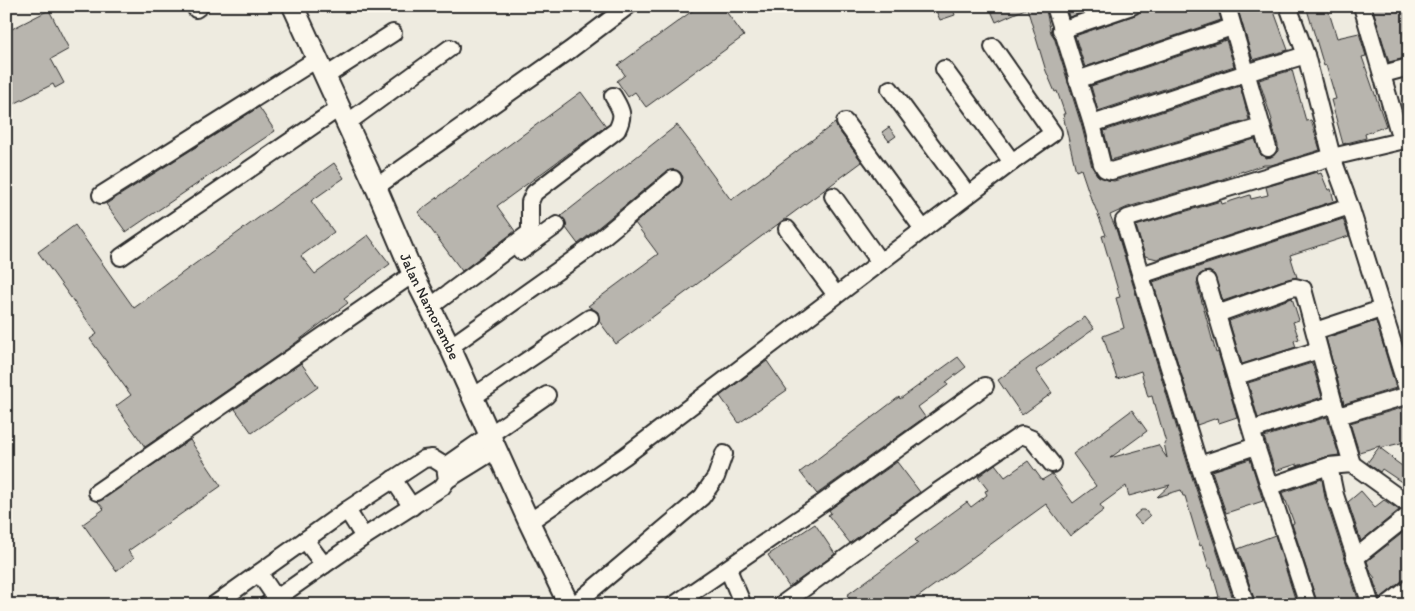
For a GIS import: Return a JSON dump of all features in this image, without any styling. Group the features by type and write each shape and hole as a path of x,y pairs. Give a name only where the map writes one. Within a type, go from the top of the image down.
{"main road":[{"name":"Jalan Namorambe","path":"293,6 376,187 413,274 450,347 529,522 569,605"}],"street":[{"path":"376,187 570,50 628,6"},
{"path":"1055,6 1105,169 1110,171 1261,128"},
{"path":"1061,30 1110,10 1132,6"},
{"path":"1226,6 1268,148"},
{"path":"1199,464 1254,438 1336,410 1409,395 1350,206 1332,157 1306,55 1288,6"},
{"path":"1246,605 1199,464 1124,224 1126,218 1332,157 1405,140 1362,6"},
{"path":"1077,80 1232,26"},
{"path":"326,76 393,33"},
{"path":"529,522 625,456 1052,133 993,47"},
{"path":"121,258 450,48"},
{"path":"1092,124 1306,55"},
{"path":"101,195 317,59"},
{"path":"1383,74 1409,67"},
{"path":"944,69 1012,162"},
{"path":"890,89 968,195"},
{"path":"432,311 528,234 530,230 530,202 534,193 618,130 622,112 613,96"},
{"path":"846,122 924,229"},
{"path":"450,347 587,250 673,179"},
{"path":"833,196 880,262"},
{"path":"1141,275 1350,206"},
{"path":"432,311 557,224"},
{"path":"787,229 836,295"},
{"path":"98,492 413,274"},
{"path":"1207,281 1254,438 1308,605"},
{"path":"1217,314 1284,290 1300,287 1305,292 1319,350 1352,464 1409,505"},
{"path":"1315,331 1382,309"},
{"path":"473,397 590,318"},
{"path":"1236,376 1319,350"},
{"path":"674,605 825,501 985,386"},
{"path":"259,573 272,602 364,537 442,487 446,473 493,442 546,394"},
{"path":"781,605 934,494 1018,437 1022,436 1032,439 1052,464"},
{"path":"574,605 702,497 716,477 724,454"},
{"path":"214,605 347,510 428,458 432,458 446,473"},
{"path":"1270,486 1329,466 1352,464"},
{"path":"1329,466 1335,496 1370,605"},
{"path":"393,479 412,507"},
{"path":"347,510 364,537"},
{"path":"1355,558 1409,515"},
{"path":"305,540 324,565"},
{"path":"728,569 743,605"},
{"path":"1387,605 1409,588"}],"building":[{"path":"699,6 722,6 744,36 646,107 635,92 628,97 617,81 625,75 618,65"},
{"path":"934,6 952,6 955,15 940,20"},
{"path":"989,6 1045,6 1051,33 1054,37 1082,127 1092,167 1097,175 1108,180 1114,181 1255,139 1261,155 1266,158 1271,157 1278,151 1278,145 1259,80 1292,70 1306,121 1311,120 1320,150 1271,165 1243,171 1220,180 1128,207 1110,215 1116,229 1189,468 1235,605 1202,605 1201,602 1219,597 1211,568 1209,568 1202,545 1200,546 1185,496 1183,496 1181,490 1157,497 1170,485 1129,496 1126,486 1100,505 1104,510 1070,536 1046,504 907,605 854,605 847,595 918,543 915,540 967,502 971,507 987,495 985,491 988,490 978,477 995,464 1005,477 1028,461 1042,480 1052,474 1073,503 1096,486 1073,454 1132,410 1147,431 1110,458 1158,445 1167,458 1164,443 1166,443 1155,404 1152,396 1148,397 1141,371 1117,379 1103,336 1124,328 1116,298 1120,297 1102,236 1106,235 1081,169 1076,171 1063,114 1065,114 1057,91 1055,92 1046,71 1027,8 996,22"},
{"path":"1066,6 1099,6 1099,7 1069,17"},
{"path":"1144,6 1217,6 1221,20 1085,67 1075,36 1135,15"},
{"path":"1237,6 1272,6 1288,50 1253,60"},
{"path":"1306,6 1327,6 1337,38 1359,33 1366,56 1362,57 1386,126 1365,134 1366,138 1343,144 1331,100 1336,99"},
{"path":"1372,6 1409,6 1409,55 1405,56 1405,58 1389,62"},
{"path":"49,10 69,49 51,59 64,83 55,88 53,84 6,108 6,32"},
{"path":"1226,40 1234,66 1098,111 1091,86"},
{"path":"1240,86 1249,120 1111,160 1104,131"},
{"path":"581,92 606,126 497,206 515,231 462,271 418,212"},
{"path":"259,107 275,131 126,232 106,204"},
{"path":"835,123 862,162 616,344 599,321 598,312 588,306 658,254 635,223 679,187 683,177 676,170 667,171 578,244 566,228 565,220 561,216 677,125 731,200"},
{"path":"889,127 896,136 889,141 882,132"},
{"path":"334,163 344,178 311,201 334,232 301,256 315,274 368,235 390,264 344,298 348,303 290,347 145,447 116,406 131,395 90,339 97,334 38,252 75,225 134,308"},
{"path":"1317,172 1318,174 1321,173 1328,190 1331,189 1334,201 1157,259 1145,256 1136,226 1221,201 1222,204 1250,195 1251,199 1268,195 1266,187"},
{"path":"1343,219 1349,236 1290,255 1297,277 1223,301 1214,274 1209,271 1199,275 1197,284 1216,353 1218,352 1237,417 1219,423 1217,418 1197,425 1153,282"},
{"path":"1292,298 1299,320 1293,322 1299,339 1294,341 1296,347 1242,364 1229,321"},
{"path":"1085,317 1094,329 1036,370 1052,393 1022,415 998,380"},
{"path":"1376,321 1396,388 1344,404 1326,338"},
{"path":"958,357 966,367 946,382 948,385 918,407 925,417 817,494 800,472 899,397 900,399"},
{"path":"767,361 787,390 739,423 720,396"},
{"path":"301,363 318,387 252,433 235,409"},
{"path":"1312,363 1322,397 1258,418 1248,383"},
{"path":"1405,407 1409,423 1409,441 1380,448 1409,471 1409,487 1382,469 1380,472 1367,463 1380,446 1359,452 1350,423"},
{"path":"1327,417 1339,455 1275,471 1264,437"},
{"path":"190,440 221,486 128,551 134,558 116,571 83,524 104,509 98,502"},
{"path":"1250,459 1263,501 1226,513 1212,471"},
{"path":"897,462 920,492 850,543 828,515 831,513 829,510"},
{"path":"1322,479 1325,498 1360,605 1318,605 1292,524 1294,523 1282,493"},
{"path":"1361,491 1375,507 1384,500 1399,510 1361,541 1348,502"},
{"path":"1141,510 1145,510 1150,516 1141,524 1134,516"},
{"path":"815,524 835,554 789,587 768,555"},
{"path":"1409,528 1409,578 1403,580 1380,599 1373,579 1375,578 1367,561"},
{"path":"1275,535 1297,605 1256,605 1238,549"}]}
